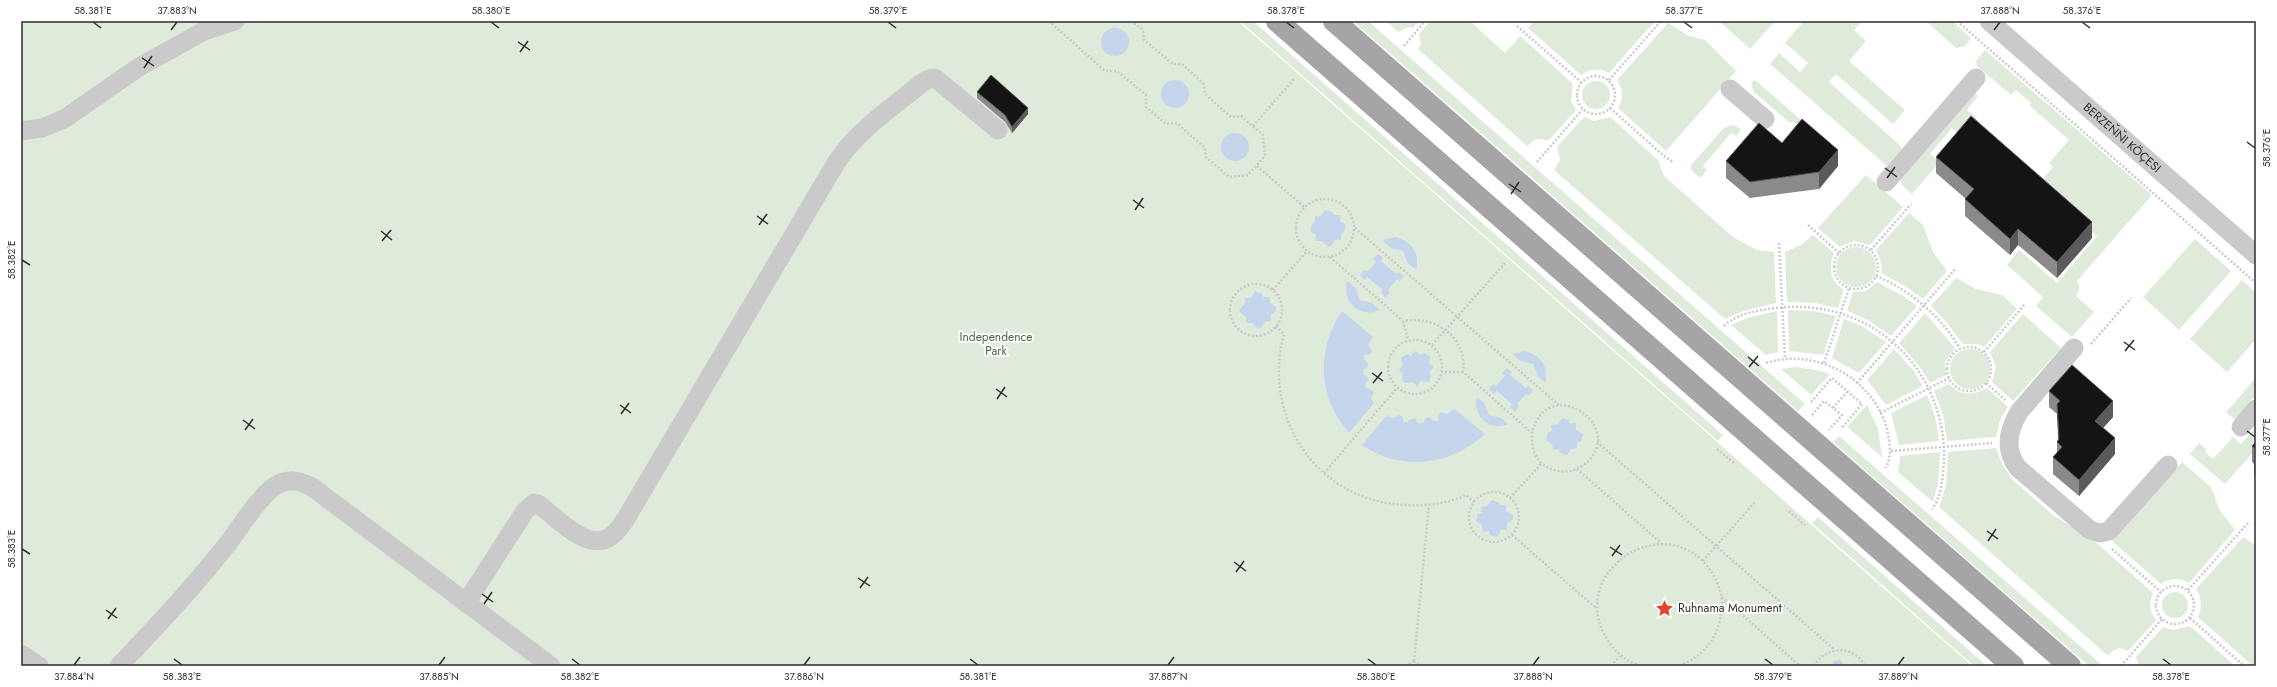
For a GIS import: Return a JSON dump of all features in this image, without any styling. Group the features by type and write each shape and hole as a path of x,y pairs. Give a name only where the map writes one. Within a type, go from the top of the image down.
{"main road":[{"path":"1277,21 2013,666"},
{"path":"1334,21 2070,666"}],"street":[{"path":"21,131 42,128 64,119 139,67 204,31 235,21"},
{"name":"BERZEŇŇI KÖÇESI","path":"1989,21 2256,255"},
{"path":"466,603 525,511 534,503 538,504 587,540 599,542 608,539 616,532 629,513 836,163 848,145 862,131 922,83 929,79 935,78 998,130"},
{"path":"1886,182 1976,78"},
{"path":"1730,89 1765,119"},
{"path":"2080,349 2019,412 2013,423 2009,442 2012,460 2018,468 2090,530 2100,533 2109,531 2168,465"},
{"path":"2240,427 2256,410"},
{"path":"119,666 196,584 266,494 283,482 292,480 303,482 312,487 550,666"},
{"path":"21,654 39,666"}],"path":[{"path":"1049,21 1106,71 1117,71 1146,95 1146,107 1166,124 1176,123 1182,128 1205,148 1206,157 1229,177 1248,176 1265,156 1262,135 1241,116 1231,118 1205,94 1203,83 1182,64 1173,64 1144,40 1143,30 1132,21"},
{"path":"1404,46 1425,21"},
{"path":"1609,80 1661,21"},
{"path":"1957,21 2256,283"},
{"path":"1517,26 1581,82"},
{"path":"1595,75 1609,80 1615,94 1610,108 1604,113 1596,115 1582,110 1576,96 1581,82 1595,75"},
{"path":"1253,126 1295,78"},
{"path":"1610,108 1663,155 1674,162"},
{"path":"1537,162 1582,110"},
{"path":"1256,166 1304,207"},
{"path":"1322,198 1341,202 1349,209 1355,228 1353,238 1348,247 1341,253 1330,257 1322,257 1307,251 1300,243 1296,234 1297,220 1304,207 1312,201 1322,198"},
{"path":"1871,250 1911,204"},
{"path":"1808,225 1839,252"},
{"path":"1355,228 1560,406"},
{"path":"1779,243 1785,359"},
{"path":"1857,245 1871,250 1878,264 1876,276 1870,285 1863,288 1849,288 1841,284 1834,270 1834,263 1839,252 1849,246 1857,245"},
{"path":"1273,290 1307,251"},
{"path":"1330,257 1403,321 1408,340"},
{"path":"1432,345 1505,263"},
{"path":"1857,383 1956,268"},
{"path":"1876,276 1906,292 1924,306 1941,322 1960,349"},
{"path":"1260,284 1273,290 1280,299 1282,307 1282,316 1276,326 1265,334 1248,335 1235,325 1230,309 1232,300 1243,287 1260,284"},
{"path":"1824,363 1849,288"},
{"path":"2080,349 2132,298"},
{"path":"1984,352 2025,304"},
{"path":"1724,326 1730,321 1745,314 1782,307 1814,307 1841,314 1864,323 1892,342 1916,368 1929,388 1939,414 1944,447 1938,501 1932,509"},
{"path":"1403,321 1425,320 1446,330 1456,339 1462,350 1464,361 1463,372"},
{"path":"1276,326 1284,334 1278,373 1283,408 1297,441 1324,473 1346,488 1380,502 1397,505 1429,505 1447,502 1466,495 1474,502"},
{"path":"1417,339 1432,345 1442,360 1442,372 1436,384 1422,394 1413,394 1397,388 1388,374 1390,357 1400,344 1408,340 1417,339"},
{"path":"1970,346 1984,352 1991,365 1991,373 1986,383 1976,390 1969,391 1954,386 1949,378 1947,364 1950,357 1960,349 1970,346"},
{"path":"1766,363 1785,359 1824,363 1837,369 1857,383 1872,398 1886,426 1891,451 1890,459 1886,468"},
{"path":"1442,372 1463,372 1532,433"},
{"path":"1811,402 1832,378 1848,391 1862,404 1841,429"},
{"path":"1880,413 1949,378"},
{"path":"1986,383 2019,412"},
{"path":"1324,473 1397,388"},
{"path":"1833,408 1848,391"},
{"path":"1812,415 1824,401 1842,415 1829,430"},
{"path":"1560,406 1571,406 1582,410 1590,417 1596,427 1597,442 1596,450 1590,460 1577,469 1562,472 1552,469 1542,463 1536,456 1532,446 1532,433 1534,425 1540,416 1549,409 1560,406"},
{"path":"1597,442 1835,650"},
{"path":"1891,451 2009,442"},
{"path":"1717,449 1735,464"},
{"path":"1510,498 1542,463"},
{"path":"1577,469 1662,544"},
{"path":"1492,493 1504,494 1510,498 1518,512 1519,520 1512,534 1497,542 1489,542 1478,536 1470,526 1469,518 1474,502 1480,496 1492,493"},
{"path":"1703,561 1755,502"},
{"path":"1414,661 1429,505"},
{"path":"1789,511 1805,525"},
{"path":"2188,590 2248,523"},
{"path":"2100,533 2106,543 2161,592"},
{"path":"1512,534 1596,609"},
{"path":"1640,666 1620,656 1608,642 1600,625 1596,609 1601,585 1612,566 1628,553 1648,545 1662,544 1688,550 1703,561 1714,576 1721,597 1722,610 1720,625 1713,640 1703,652 1690,662 1679,666"},
{"path":"2174,585 2188,590 2195,604 2190,618 2176,624 2162,619 2156,606 2161,592 2167,587 2174,585"},
{"path":"1721,597 1800,666"},
{"path":"2190,618 2244,666"},
{"path":"2121,666 2162,619"},
{"path":"1814,666 1826,653 1835,650 1845,650 1854,654 1865,666"},
{"path":"1611,666 1620,656"},
{"path":"1405,666 1414,661"},
{"path":"1414,661 1420,666"}],"green space":[{"name":"Independence Park","path":"21,21 1238,21 1972,666 21,666"},
{"path":"1240,21 1253,21 1723,435 1718,441"},
{"path":"1353,21 1368,21 1805,404 1798,411"},
{"path":"1386,21 1419,21 1413,28 1409,27 1398,32"},
{"path":"1430,21 1470,21 1505,53 1520,36 1573,84 1571,101 1576,110 1549,140 1536,139 1527,146 1418,49 1421,43 1419,34"},
{"path":"1533,21 1655,21 1609,73 1602,70 1595,70 1588,71 1581,75 1528,28"},
{"path":"1719,21 1775,21 1750,49"},
{"path":"1804,21 1862,21 1854,30 1866,41 1849,61 1905,110 1893,124 1836,74 1829,82 1903,148 1887,166 1770,64 1779,53 1800,72 1808,63 1785,43"},
{"path":"1926,21 1952,21 1971,38 1965,46 1956,48"},
{"path":"1668,23 1689,36 1705,40 1736,71 1666,151 1618,108 1622,94 1621,87 1617,80"},
{"path":"1985,50 2152,195 2077,281 2080,288 2076,296 2094,312 2072,337 2036,306 2043,297 2007,265 2019,250 2057,283 2097,236 2038,184 2053,167 2049,163 2069,140 2029,105 2031,103 2016,90 2011,95 1977,66 1976,61"},
{"path":"1754,79 1825,141 1821,145 1793,121 1790,123 1754,92 1751,85"},
{"path":"1596,81 1606,85 1610,95 1606,105 1596,109 1586,105 1582,95 1586,85"},
{"path":"1974,92 1978,96 1967,110 1977,119 1962,136 1952,128 1930,154 1940,162 1912,194 1901,184 1900,178"},
{"path":"1584,117 1594,121 1610,117 1658,160 1664,176 1733,237 1757,250 1774,252 1776,303 1744,311 1725,319 1554,170 1560,160 1557,147"},
{"path":"1730,125 1736,126 1741,130 1736,136 1731,133 1703,166 1707,170 1700,178 1691,170 1691,165 1723,129"},
{"path":"1866,175 1903,207 1870,245 1854,241 1840,247 1818,228"},
{"path":"1909,213 1923,225 1933,252 1947,271 1923,299 1908,288 1881,273 1882,265 1876,250"},
{"path":"1813,235 1834,253 1831,264 1833,278 1839,287 1844,290 1838,308 1815,303 1787,302 1785,252 1801,245"},
{"path":"2195,239 2231,271 2179,330 2143,297"},
{"path":"1856,247 1870,253 1876,267 1870,281 1856,287 1842,281 1836,267 1842,253"},
{"path":"1956,278 1976,289 2002,295 2017,309 1984,347 1977,344 1963,344 1944,319 1931,306"},
{"path":"2242,280 2256,293 2256,339 2227,372 2190,339"},
{"path":"1877,282 1903,296 1917,306 1891,336 1866,319 1847,311 1853,292 1866,291"},
{"path":"1788,310 1814,311 1836,316 1823,355 1789,351"},
{"path":"1777,311 1778,352 1766,355 1731,325 1747,318"},
{"path":"1925,313 1955,348 1945,362 1946,375 1930,383 1919,366 1899,343"},
{"path":"2023,314 2061,348 2013,401 1992,382 1996,367 1990,352"},
{"path":"1844,319 1862,326 1886,342 1859,373 1832,358"},
{"path":"1894,349 1913,370 1923,386 1886,405 1867,380"},
{"path":"1970,349 1984,355 1990,369 1984,383 1970,389 1956,383 1950,369 1956,355"},
{"path":"1796,367 1830,374 1811,395 1781,369"},
{"path":"2256,378 2256,395 2235,420 2226,412"},
{"path":"1949,384 1958,391 1967,394 1982,391 1987,388 2008,407 2000,420 1996,437 1947,441 1943,414 1934,391"},
{"path":"1927,395 1935,416 1939,441 1899,445 1891,413"},
{"path":"1867,405 1878,429 1882,457 1847,427"},
{"path":"2256,427 2256,449 2225,484 2190,454 2199,443 2207,450 2205,452 2213,459 2233,437 2241,444"},
{"path":"1839,436 2103,666 2089,666 1833,442"},
{"path":"1996,448 2003,466 2014,481 2054,516 2089,536 2153,593 2150,607 2156,620 2128,651 2119,648 2107,655 1939,507 1946,485 1948,452"},
{"path":"1940,452 1938,483 1933,502 1898,472 1900,456"},
{"path":"2182,462 2211,487 2219,509 2235,530 2189,583 2175,579 2167,580 2161,584 2112,541"},
{"path":"1818,517 1987,666 1974,666 1812,523"},
{"path":"2243,537 2256,546 2256,666 2253,666 2198,617 2201,603 2196,589"},
{"path":"2175,592 2184,596 2188,605 2184,614 2175,618 2166,614 2162,605 2166,596"},
{"path":"2190,626 2235,666 2139,666 2136,657 2163,627 2173,630"}],"water":[{"path":"1115,28 1125,32 1129,42 1125,52 1115,56 1105,52 1101,42 1105,32"},
{"path":"1175,80 1185,84 1189,94 1185,104 1175,108 1165,104 1161,94 1165,84"},
{"path":"1235,133 1245,137 1249,147 1245,157 1235,161 1225,157 1221,147 1225,137"},
{"path":"1325,210 1332,212 1334,215 1340,215 1340,221 1346,225 1344,232 1341,234 1341,240 1335,240 1331,246 1327,246 1322,241 1316,241 1316,235 1310,231 1312,224 1315,222 1315,216 1321,216"},
{"path":"1396,237 1402,239 1414,249 1417,258 1416,270 1407,262 1403,251 1391,248 1382,240"},
{"path":"1378,254 1383,258 1381,261 1396,274 1399,272 1404,276 1400,281 1397,279 1388,290 1390,292 1386,298 1381,293 1383,290 1367,277 1365,280 1360,275 1364,270 1367,272 1376,262 1373,259"},
{"path":"1347,281 1356,288 1360,300 1372,303 1380,310 1365,312 1354,307 1347,296"},
{"path":"1255,291 1262,293 1263,297 1269,297 1270,303 1276,307 1276,311 1271,315 1271,321 1265,322 1261,328 1257,328 1252,323 1246,323 1246,317 1240,312 1239,309 1245,304 1245,298 1251,298"},
{"path":"1342,311 1373,337 1368,345 1372,350 1371,354 1364,355 1364,359 1368,363 1368,367 1363,370 1363,374 1368,377 1369,380 1365,384 1366,388 1372,390 1374,393 1371,398 1374,403 1349,433 1338,419 1331,404 1326,388 1324,373 1324,357 1328,341"},
{"path":"1415,351 1420,355 1423,353 1430,356 1429,363 1434,367 1429,372 1431,375 1429,382 1421,381 1417,386 1413,382 1405,383 1402,381 1403,374 1399,370 1403,365 1401,358 1407,354 1411,356"},
{"path":"1525,351 1535,355 1542,362 1546,372 1545,383 1538,376 1533,364 1520,361 1513,354"},
{"path":"1507,368 1512,372 1510,375 1526,388 1528,386 1533,390 1529,396 1526,394 1517,404 1519,406 1515,412 1510,407 1512,404 1497,391 1494,394 1489,389 1493,384 1496,386 1505,376 1502,373"},
{"path":"1477,397 1484,403 1489,415 1501,418 1508,424 1495,426 1484,421 1477,410"},
{"path":"1454,409 1485,434 1471,445 1457,453 1441,459 1425,462 1409,462 1377,454 1362,445 1387,415 1393,418 1399,415 1402,416 1404,422 1408,423 1409,420 1415,418 1419,424 1423,423 1426,418 1429,417 1434,421 1438,420 1439,414 1442,412 1447,414"},
{"path":"1562,418 1569,420 1570,424 1576,423 1576,430 1583,434 1581,441 1577,442 1577,448 1571,449 1567,455 1560,453 1559,449 1553,450 1552,444 1546,440 1548,433 1552,431 1551,425 1558,424"},
{"path":"1492,500 1498,502 1500,505 1506,505 1506,511 1513,515 1513,519 1507,524 1507,530 1501,530 1497,537 1490,535 1489,531 1483,532 1482,525 1476,521 1478,514 1482,513 1481,507 1487,506"},
{"path":"1840,659 1844,665 1851,666 1832,666 1833,662"}],"building":[{"path":"991,75 1028,108 1012,127 1005,115 977,92"},
{"path":"1971,116 2092,222 2057,262 2018,229 2010,239 1965,199 1974,189 1936,157"},
{"path":"1802,119 1838,150 1819,172 1750,182 1726,161 1759,123 1782,143"},
{"path":"2072,365 2113,401 2095,421 2115,438 2079,480 2053,457 2062,447 2057,442 2059,439 2057,404 2060,401 2049,391"},
{"path":"2256,442 2256,449 2252,446"}],"place":[{"name":"Ruhnama Monument","path":"1665,608"}]}
